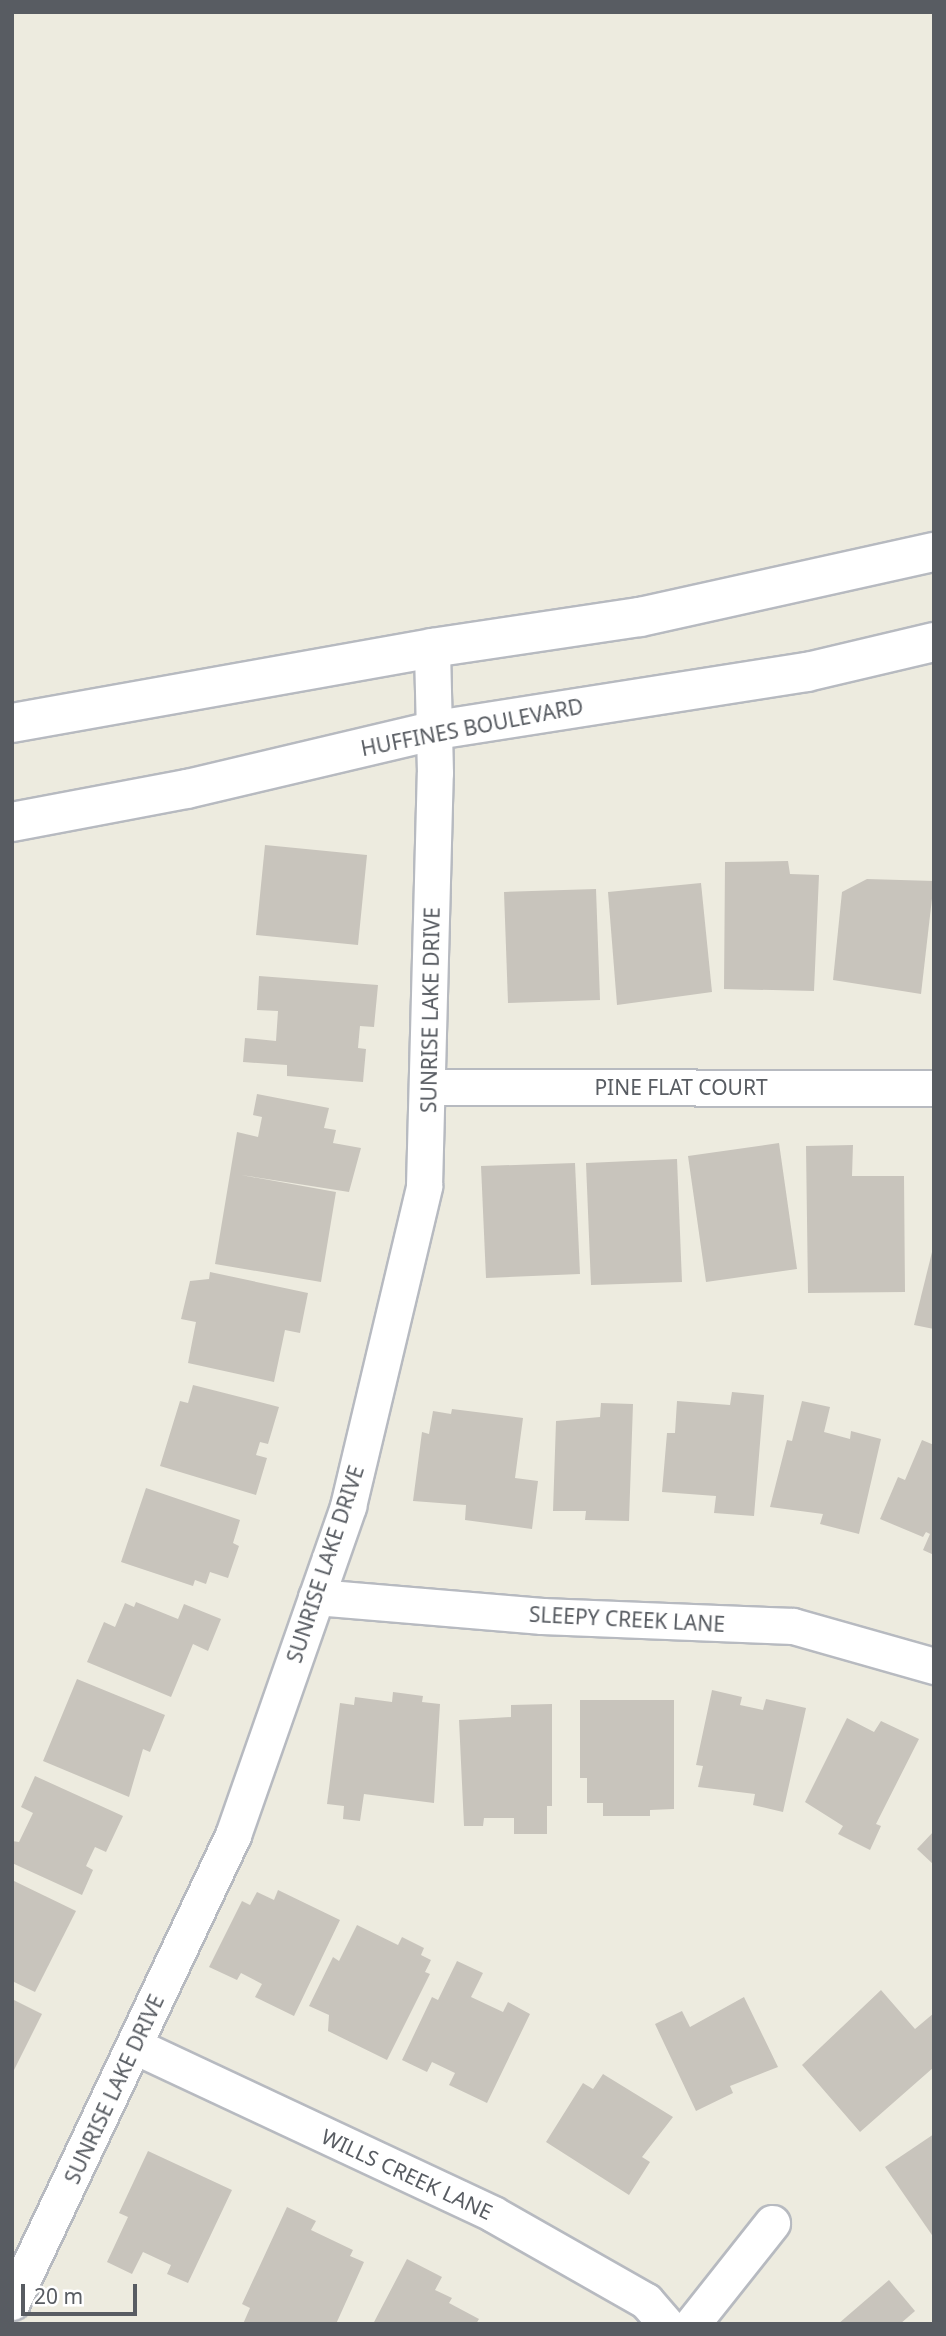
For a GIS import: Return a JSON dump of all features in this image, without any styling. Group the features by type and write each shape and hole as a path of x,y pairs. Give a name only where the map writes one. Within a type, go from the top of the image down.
{"main road":[{"path":"12,723 432,648 640,617 934,552"},
{"name":"HUFFINES BOULEVARD","path":"12,822 140,797 436,730 807,672 934,642"}],"street":[{"name":"SUNRISE LAKE DRIVE","path":"12,2302 233,1835 348,1506 425,1186 436,730 432,648"},
{"name":"PINE FLAT COURT","path":"429,1087 934,1088"},
{"name":"SLEEPY CREEK LANE","path":"316,1597 542,1616 793,1626 934,1666"},
{"name":"WILLS CREEK LANE","path":"135,2046 493,2214 646,2301 666,2324"},
{"path":"692,2324 772,2223"}],"building":[{"path":"265,845 367,855 358,945 256,935"},
{"path":"788,861 790,874 819,875 814,991 724,989 725,862"},
{"path":"867,879 934,881 921,994 833,980 842,892"},
{"path":"701,883 712,992 617,1005 608,892"},
{"path":"596,889 600,1000 508,1003 504,892"},
{"path":"259,976 378,985 374,1027 360,1026 358,1048 366,1049 363,1082 287,1076 287,1065 243,1062 245,1038 276,1041 278,1011 257,1010"},
{"path":"257,1094 329,1108 324,1128 336,1130 333,1143 361,1148 349,1192 241,1175 336,1192 321,1282 215,1264 237,1132 258,1137 262,1117 253,1115"},
{"path":"779,1143 797,1269 706,1282 688,1156"},
{"path":"853,1145 852,1176 904,1176 905,1292 808,1293 806,1146"},
{"path":"677,1159 682,1282 591,1285 586,1163"},
{"path":"575,1163 580,1274 486,1278 481,1166"},
{"path":"934,1248 934,1329 914,1325"},
{"path":"210,1272 308,1293 300,1333 285,1330 274,1382 188,1363 196,1322 181,1319 190,1281 209,1279"},
{"path":"193,1385 279,1407 268,1444 260,1442 256,1455 267,1458 256,1495 160,1466 180,1401 188,1403"},
{"path":"732,1392 764,1395 754,1516 714,1513 716,1496 662,1492 667,1433 675,1433 677,1401 730,1405"},
{"path":"802,1401 830,1407 824,1432 850,1439 851,1431 881,1439 859,1534 820,1524 823,1514 770,1507 787,1440 792,1441"},
{"path":"601,1403 633,1404 629,1521 585,1520 586,1511 553,1511 556,1421 600,1417"},
{"path":"452,1409 523,1418 515,1478 538,1481 532,1529 465,1520 466,1505 413,1501 422,1432 429,1434 433,1411 451,1414"},
{"path":"922,1440 934,1445 934,1555 923,1550 930,1534 926,1532 923,1537 880,1519 898,1477 905,1480"},
{"path":"146,1488 240,1520 233,1543 239,1546 228,1578 210,1572 206,1584 195,1580 193,1586 121,1562"},
{"path":"136,1602 178,1619 184,1604 221,1619 208,1651 193,1644 171,1697 87,1662 104,1622 115,1627 125,1603 134,1607"},
{"path":"77,1679 165,1715 150,1752 143,1749 129,1797 43,1761"},
{"path":"712,1690 742,1697 740,1705 763,1710 766,1699 806,1708 783,1812 753,1805 755,1794 698,1787 703,1766 696,1765"},
{"path":"393,1692 423,1696 422,1702 440,1704 434,1803 364,1794 360,1821 343,1819 344,1806 327,1804 340,1703 354,1705 355,1697 392,1702"},
{"path":"580,1700 674,1700 674,1809 650,1810 650,1816 603,1816 603,1803 587,1803 587,1778 580,1778"},
{"path":"552,1704 552,1806 547,1806 547,1834 514,1834 514,1818 484,1818 483,1826 464,1826 459,1720 511,1717 511,1705"},
{"path":"847,1718 874,1732 881,1721 919,1739 876,1824 881,1826 870,1850 838,1834 843,1826 805,1802"},
{"path":"35,1776 123,1816 106,1852 95,1847 86,1866 93,1870 82,1895 12,1863 12,1841 19,1842 33,1813 21,1807"},
{"path":"934,1831 934,1865 917,1849"},
{"path":"12,1880 76,1911 35,1992 12,1981"},
{"path":"278,1890 340,1920 294,2016 255,1997 262,1984 241,1973 237,1980 209,1967 242,1901 250,1905 257,1892 274,1900"},
{"path":"357,1925 398,1945 402,1937 424,1948 421,1955 431,1960 425,1972 430,1974 387,2060 328,2031 329,2015 309,2006 333,1957 339,1961"},
{"path":"457,1961 483,1973 471,1997 503,2012 508,2002 530,2014 487,2103 449,2085 455,2073 432,2062 427,2072 402,2060 432,1997 438,2000"},
{"path":"881,1990 915,2029 934,2013 934,2067 860,2132 802,2065"},
{"path":"744,1997 778,2067 730,2086 733,2093 696,2111 655,2024 682,2011 690,2027"},
{"path":"12,1999 42,2014 12,2074"},
{"path":"603,2074 673,2117 642,2157 650,2162 629,2195 546,2142 583,2083 593,2089"},
{"path":"934,2134 934,2238 885,2167"},
{"path":"148,2151 232,2190 188,2283 167,2274 171,2265 143,2252 132,2274 107,2262 128,2217 119,2213"},
{"path":"287,2207 316,2221 311,2230 353,2250 350,2256 364,2262 336,2324 243,2324 250,2308 242,2304"},
{"path":"407,2259 442,2277 435,2290 452,2298 449,2303 479,2319 476,2324 373,2324"},
{"path":"889,2280 915,2311 900,2324 838,2324"}]}
